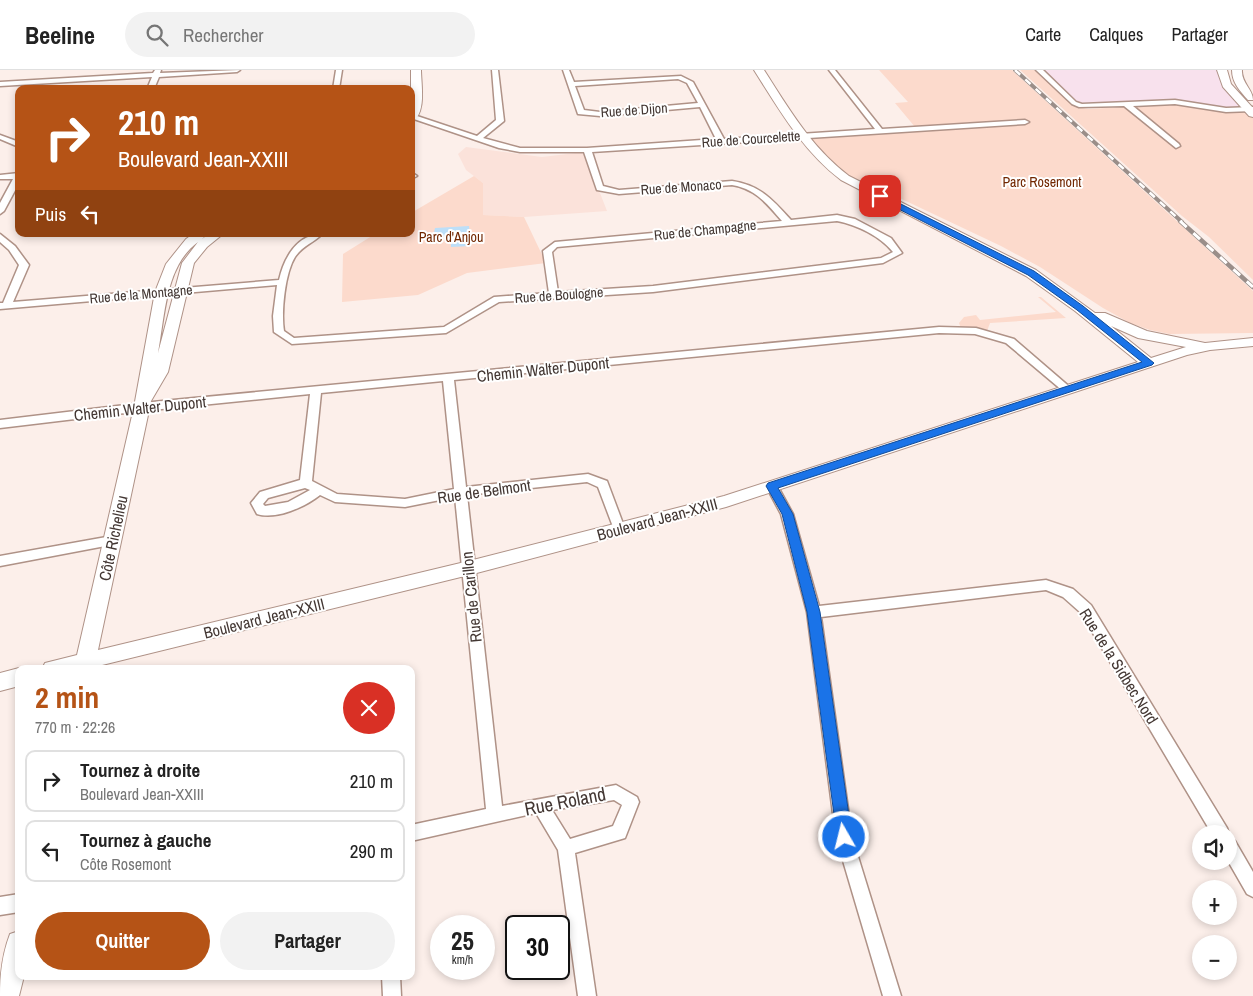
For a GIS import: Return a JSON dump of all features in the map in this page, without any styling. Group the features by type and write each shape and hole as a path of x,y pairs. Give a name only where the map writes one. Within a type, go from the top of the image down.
{"street":[{"path":"46,82 53,70"},
{"path":"0,84 46,82 157,72 237,70"},
{"path":"337,85 339,70"},
{"path":"415,111 417,105 416,70"},
{"path":"479,138 500,121 495,70"},
{"name":"Rue de Dijon","path":"566,70 581,112 600,114 701,105"},
{"path":"759,70 801,136 829,167 845,178 1031,273 1080,308 1149,363"},
{"path":"832,70 882,132"},
{"path":"1039,70 1074,103 1088,107 1175,102 1226,110 1251,111"},
{"path":"1222,70 1226,85 1251,111"},
{"path":"1237,70 1236,74 1240,86 1253,101"},
{"path":"152,85 157,72"},
{"path":"570,84 679,77 690,82 721,141"},
{"path":"1131,105 1176,146"},
{"name":"Rue de Courcelette","path":"415,120 463,138 479,138 499,146 520,150 587,150 1025,122"},
{"path":"0,137 15,143"},
{"name":"Rue de Monaco","path":"587,150 600,188 619,192 732,183 745,184 762,192 788,222"},
{"path":"0,177 15,175"},
{"path":"0,211 15,181"},
{"name":"Rue de Champagne","path":"554,295 547,251 555,245 838,218 852,221 888,240 898,253"},
{"path":"0,237 12,248 24,265 3,305"},
{"name":"Côte Richelieu","path":"86,664 142,406 162,292 172,264 190,242 197,237"},
{"name":"Côte Richelieu","path":"142,406 161,372 188,262 203,244 213,237"},
{"name":"Rue de Boulogne","path":"313,237 302,244 290,258 283,282 276,321 279,332 292,341 446,330 461,322 482,305 497,299 663,288 883,260 898,253"},
{"path":"0,250 12,248"},
{"name":"Rue de la Montagne","path":"3,305 283,282"},
{"path":"1080,308 1143,334 1210,346"},
{"name":"Chemin Walter Dupont","path":"0,424 142,406 939,330 969,331 1010,341 1067,389"},
{"name":"Boulevard Jean-XXIII","path":"86,664 726,501 1183,352 1210,346 1253,342"},
{"name":"Rue de Carillon","path":"448,378 495,815"},
{"path":"316,390 306,484 264,495 257,504 261,511 278,510 306,500 319,490"},
{"name":"Rue de Belmont","path":"306,484 335,498 406,503 459,492 588,478 603,484 619,529"},
{"path":"772,486 787,514 814,612 844,837 892,996"},
{"path":"0,561 112,541"},
{"name":"Rue de la Sidbec Nord","path":"814,612 1046,585 1068,593 1086,608 1216,825"},
{"path":"0,682 15,678"},
{"name":"Rue Roland","path":"415,832 540,805 616,792 631,802 619,832 566,848"},
{"path":"540,805 566,848 587,996"},
{"path":"1237,861 1253,888"},
{"path":"0,906 15,904"},
{"path":"6,996 15,959"},
{"path":"391,980 392,996"}],"shaded area":[{"path":"1039,70 1223,70 1226,85 1247,109 1226,110 1196,104 1081,106 1074,103"},
{"path":"466,147 542,157 584,152 607,211 524,217 483,215 483,183 466,170 458,154"}],"green space":[{"name":"Parc Rosemont","path":"879,70 1012,70 1253,291 1253,333 1169,334 1130,323 1103,308 1040,267 1001,246 889,193 868,189 847,178 800,135 915,127 895,103 908,102"},
{"path":"1020,70 1036,70 1073,106 1088,109 1176,104 1247,113 1253,116 1253,280 1209,237 1182,216"},
{"name":"Parc d'Anjou","path":"474,176 483,183 483,215 524,217 546,263 467,273 418,295 342,302 343,254 370,237 415,237 415,211"},
{"path":"1038,297 1041,297 1066,318 990,323 986,334 962,331 959,323 964,317 976,315 980,320 1056,312"}],"water":[{"path":"469,226 471,246 451,247 451,237 433,237 435,228"}],"railway":[{"path":"1015,70 1182,222"},
{"path":"1180,221 1253,287"}],"route":[{"path":"844,837 814,612 787,514 772,486 1149,363 1080,308 1031,273 880,196"}]}
